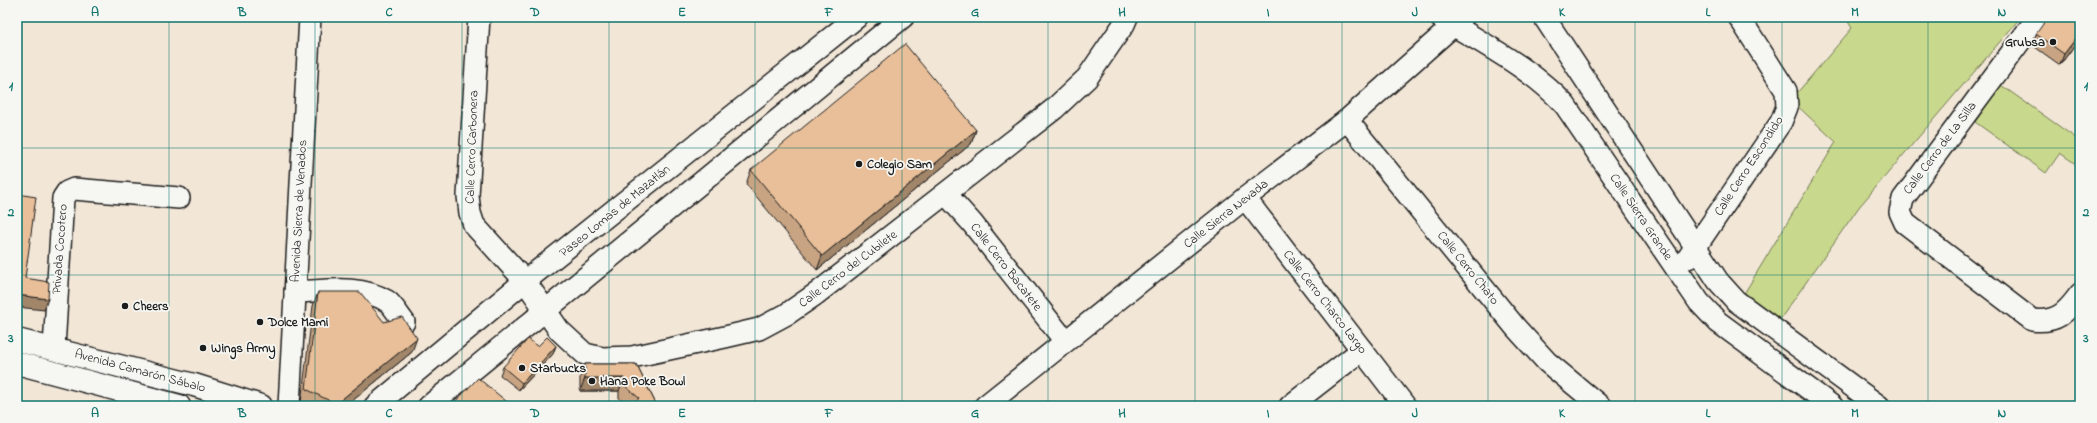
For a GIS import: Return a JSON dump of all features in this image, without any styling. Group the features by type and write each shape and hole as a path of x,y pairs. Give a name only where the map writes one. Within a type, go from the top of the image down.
{"main road":[{"name":"Avenida Camarón Sábalo","path":"17,340 54,348 194,385 261,406"},
{"name":"Avenida Camarón Sábalo","path":"17,363 179,406"}],"street":[{"name":"Avenida Sierra de Venados","path":"289,406 310,17"},
{"name":"Calle Cerro Carbonera","path":"479,17 468,196 470,213 474,225 525,282"},
{"name":"Paseo Lomas de Mazatlán","path":"375,406 525,282 857,17"},
{"path":"429,406 903,17"},
{"name":"Calle Cerro del Cubilete","path":"525,282 544,311 559,330 585,354 602,358 632,357 759,329 787,314 816,294 1054,109 1088,78 1124,24 1127,17"},
{"path":"1544,17 1718,281 1736,301 1879,406"},
{"name":"Calle Cerro Escondido","path":"1678,271 1780,122 1787,107 1786,91 1739,17"},
{"name":"Calle Cerro de La Silla","path":"2038,17 1903,199 1900,212 1905,223 2032,320 2042,321 2056,319 2070,307 2080,294"},
{"name":"Calle Sierra Nevada","path":"985,406 1245,198 1347,120 1452,20"},
{"name":"Calle Sierra Grande","path":"1452,20 1547,86 1565,105 1699,302 1718,322 1832,406"},
{"name":"Calle Cerro Chato","path":"1347,120 1516,328 1547,362 1600,406"},
{"name":"Privada Cocotero","path":"54,348 64,198 67,192 74,189 179,198"},
{"name":"Calle Cerro Bacatete","path":"946,194 972,223 1065,341"},
{"name":"Calle Cerro Charco Largo","path":"1245,198 1405,406"},
{"path":"295,292 336,290 367,292 388,301 404,322"},
{"path":"1290,406 1362,350"}],"green space":[{"path":"1845,17 2021,17 1859,207 1774,328 1739,302 1836,142 1791,100 1852,28"},
{"path":"2001,85 2080,141 2080,167 2060,153 2046,173 1975,122"}],"building":[{"name":"Grubsa","path":"2048,17 2080,18 2080,33 2064,54 2036,34"},
{"name":"Colegio Sam","path":"905,44 976,130 822,256 751,170"},
{"path":"17,194 36,197 25,278 49,282 48,299 17,295"},
{"path":"318,292 360,292 384,322 402,317 417,338 336,404 306,389"},
{"path":"547,337 556,346 522,383 503,367 528,339 538,346"},
{"path":"585,364 636,364 657,406 632,406 639,398 624,385 624,378 585,378"},
{"path":"478,378 512,406 451,406"}],"place":[{"name":"Grubsa","path":"2053,42"},
{"name":"Colegio Sam","path":"859,164"},
{"name":"Cheers","path":"125,306"},
{"name":"Dolce Mami","path":"260,322"},
{"name":"Wings Army","path":"203,348"},
{"name":"Starbucks","path":"522,368"},
{"name":"Hana Poke Bowl","path":"592,381"}]}
